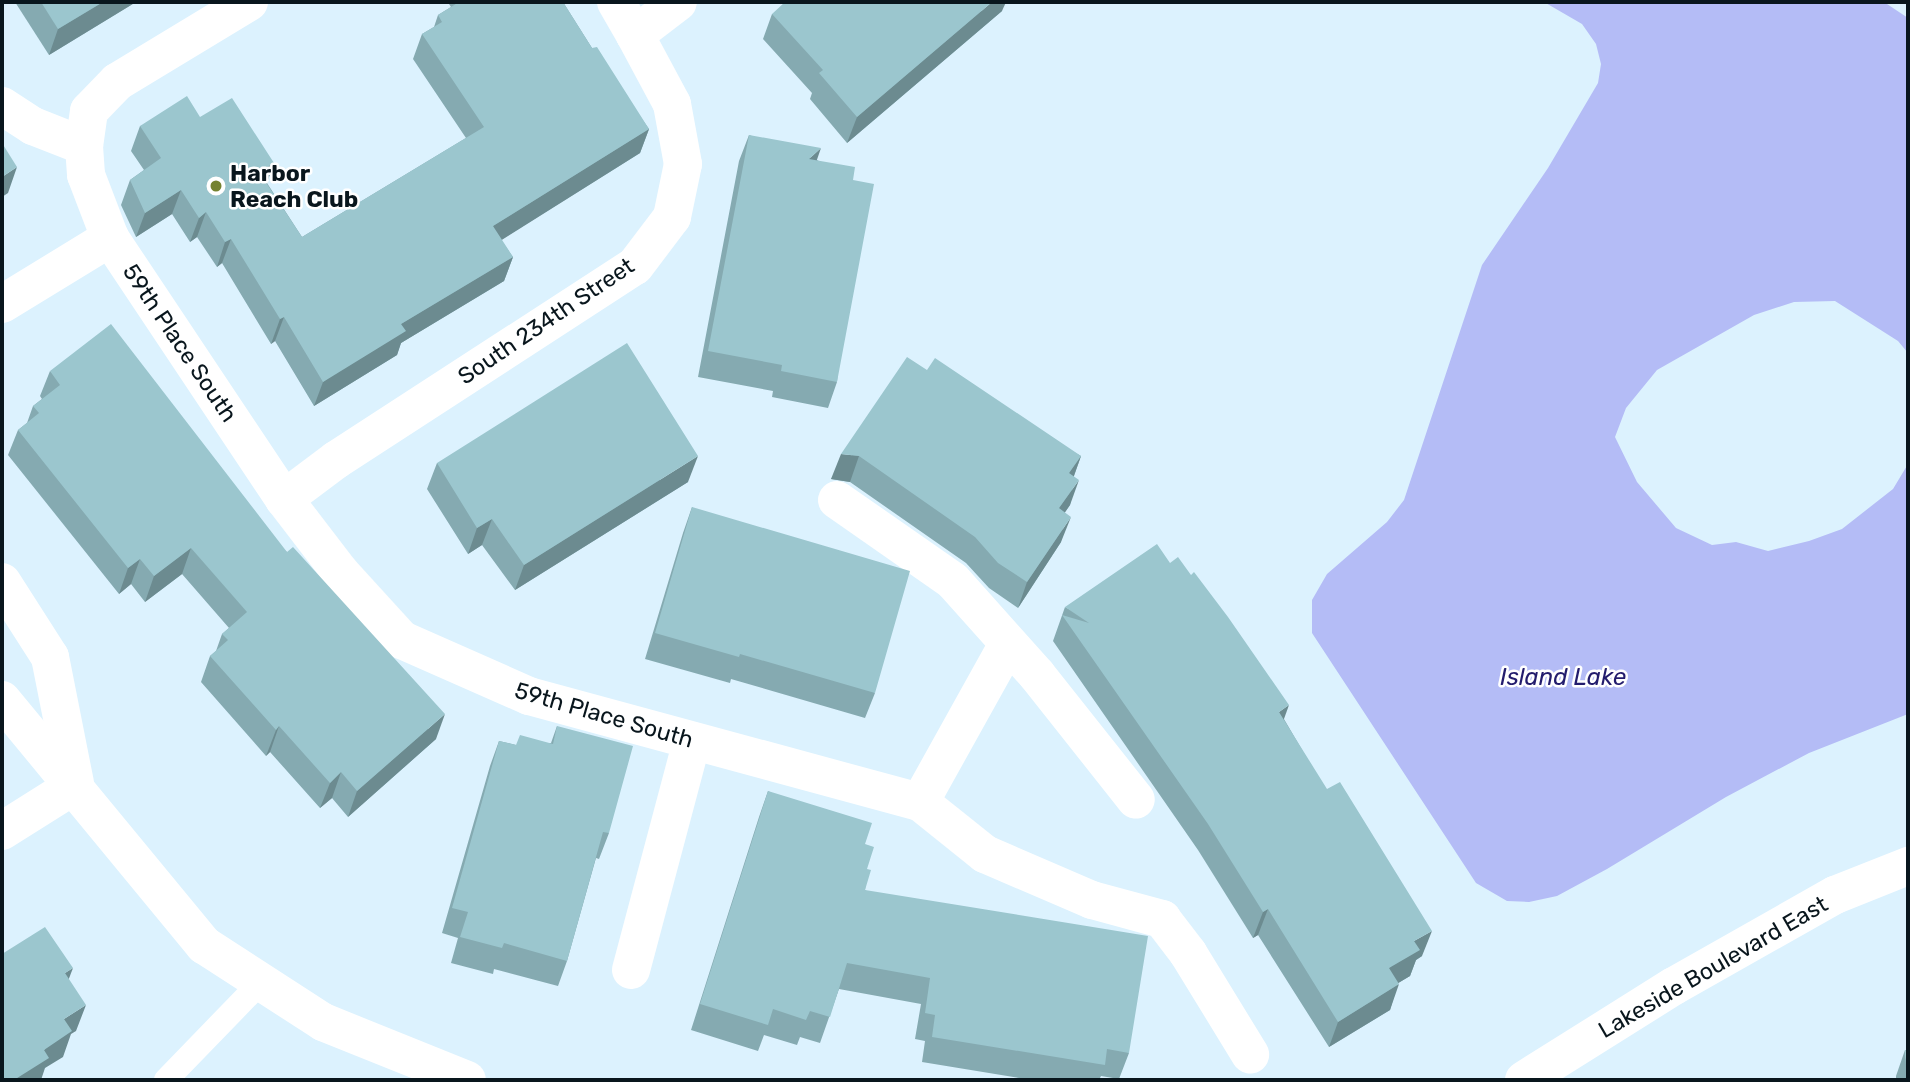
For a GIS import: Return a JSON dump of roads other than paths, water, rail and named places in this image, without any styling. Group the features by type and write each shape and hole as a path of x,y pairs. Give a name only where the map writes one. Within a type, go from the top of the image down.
{"street":[{"path":"2,106 33,126 87,129 117,82 249,2"},
{"name":"South 234th Street","path":"284,499 336,460 635,266 671,218 683,164 672,104 616,2"},
{"path":"635,35 678,2"},
{"name":"59th Place South","path":"87,129 86,175 110,238 284,499 340,572 402,640 528,696 920,802 985,854 1092,900 1161,919 1188,953 1250,1055"},
{"path":"2,304 110,238"},
{"path":"837,500 953,581 1037,675 1136,800"},
{"path":"2,582 50,657 75,785"},
{"path":"920,802 1008,644"},
{"path":"2,700 75,785 204,945 323,1022 415,1071 467,1080"},
{"path":"631,970 692,741"},
{"path":"2,831 75,785"},
{"name":"Lakeside Boulevard East","path":"1524,1080 1674,986 1835,895 1908,866"}],"lane":[{"path":"166,1080 261,982"}],"water":[{"name":"Island Lake","path":"1544,2 1884,2 1908,18 1908,353 1898,341 1835,301 1794,302 1754,315 1657,370 1626,408 1615,437 1637,482 1676,528 1712,545 1736,542 1768,551 1842,529 1893,489 1908,464 1908,714 1809,753 1726,797 1557,896 1529,902 1507,901 1476,883 1312,633 1312,600 1327,574 1387,522 1404,500 1482,265 1548,168 1598,83 1601,64 1596,44 1582,24"}],"place":[{"name":"Harbor Reach Club","path":"216,186"}]}
